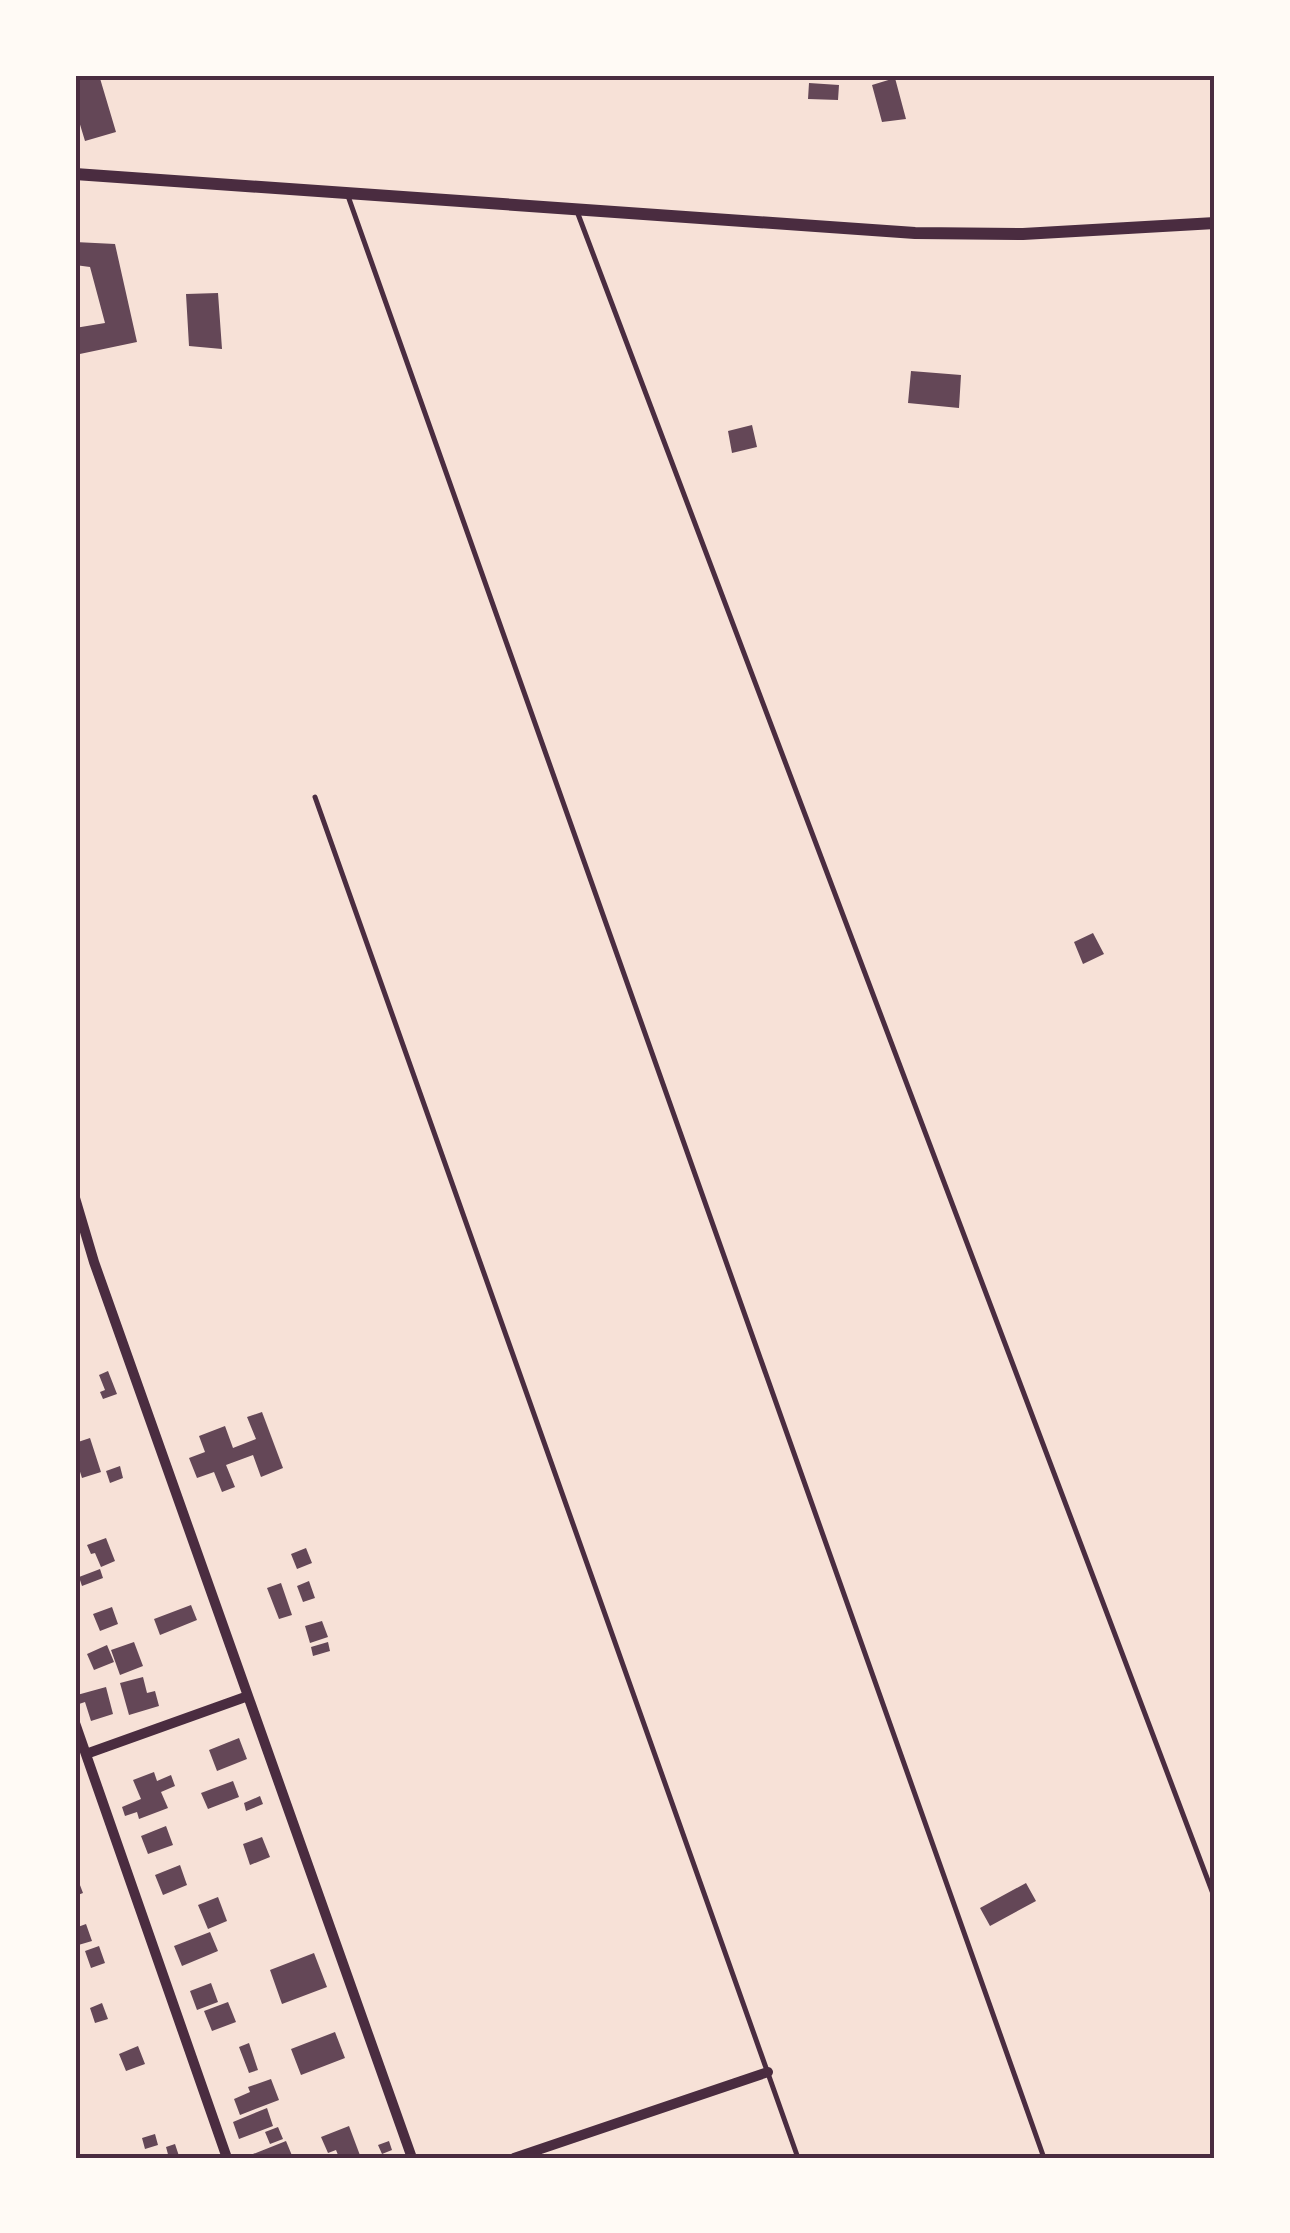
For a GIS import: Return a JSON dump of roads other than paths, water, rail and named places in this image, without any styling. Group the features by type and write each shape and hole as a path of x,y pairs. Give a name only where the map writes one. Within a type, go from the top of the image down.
{"street":[{"path":"75,174 915,233 1024,234 1215,223"},
{"path":"75,1198 94,1262 412,2158"},
{"path":"86,1754 248,1696"},
{"path":"75,1724 227,2158"},
{"path":"514,2158 768,2072"}],"lane":[{"path":"347,194 1044,2158"},
{"path":"576,210 1215,1900"},
{"path":"315,797 798,2158"}]}
